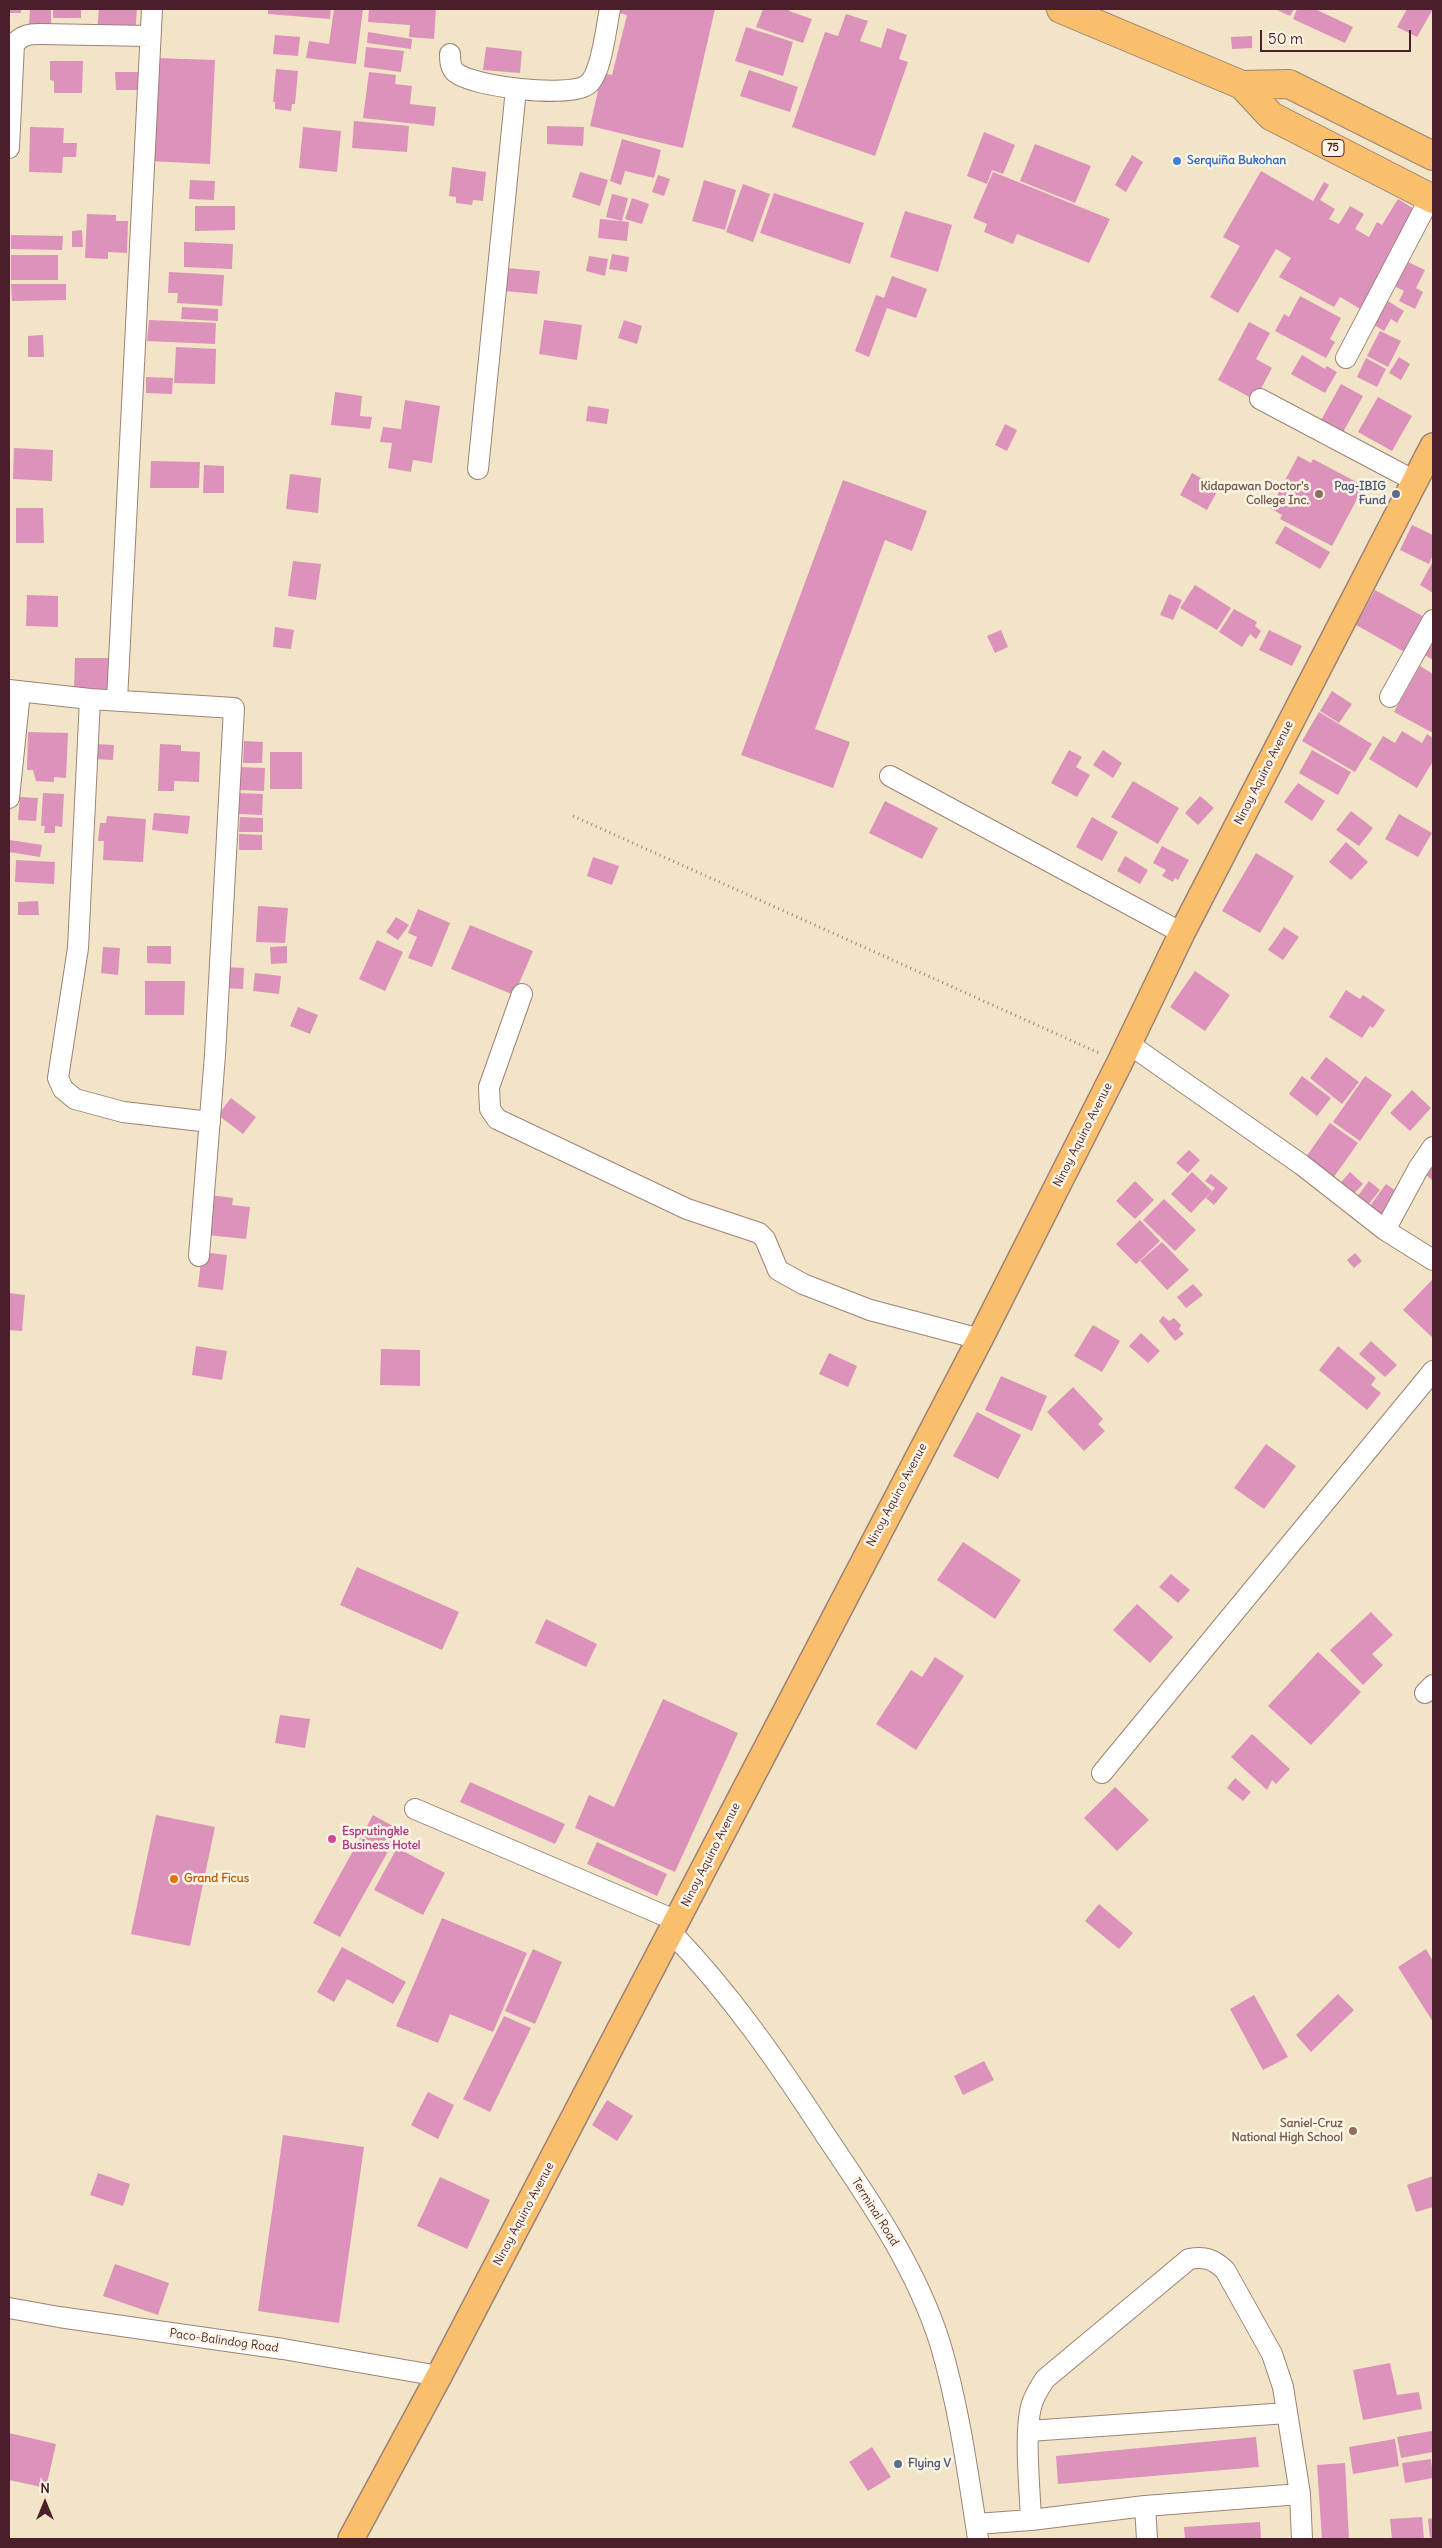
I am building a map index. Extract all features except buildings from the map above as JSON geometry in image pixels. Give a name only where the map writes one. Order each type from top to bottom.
[{"type":"highway","name":"75","points":[[1061,9],[1242,85],[1288,84],[1433,156]]},
{"type":"highway","name":"75","points":[[1242,85],[1271,116],[1432,198]]},
{"type":"main road","name":"Ninoy Aquino Avenue","points":[[351,2539],[439,2376],[980,1339],[1124,1053],[1182,933],[1433,446]]},
{"type":"street","points":[[117,700],[152,9]]},
{"type":"street","points":[[450,54],[450,63],[455,71],[465,77],[516,89],[573,91],[588,85],[597,71],[610,9]]},
{"type":"street","points":[[9,148],[13,51],[14,44],[20,38],[28,34],[150,36]]},
{"type":"street","points":[[478,469],[516,89]]},
{"type":"street","points":[[1346,358],[1432,198]]},
{"type":"street","points":[[1260,399],[1415,481]]},
{"type":"street","points":[[1390,697],[1433,620]]},
{"type":"street","points":[[9,798],[14,691],[90,699],[234,708],[210,1122],[199,1256]]},
{"type":"street","points":[[90,699],[78,948],[58,1078],[63,1090],[75,1099],[123,1112],[210,1122]]},
{"type":"street","points":[[890,776],[1182,933]]},
{"type":"street","points":[[522,994],[489,1087],[490,1109],[497,1119],[687,1209],[759,1233],[766,1239],[772,1260],[778,1270],[803,1284],[870,1310],[980,1339]]},
{"type":"street","points":[[1124,1053],[1302,1165],[1385,1230],[1433,1260]]},
{"type":"street","points":[[1385,1230],[1418,1169],[1433,1147]]},
{"type":"street","points":[[1102,1774],[1433,1371]]},
{"type":"street","points":[[415,1809],[674,1926]]},
{"type":"street","name":"Terminal Road","points":[[674,1926],[776,2061],[868,2197],[902,2254],[939,2342],[952,2388],[963,2440],[977,2532]]},
{"type":"street","points":[[1030,2520],[1029,2431],[1031,2407],[1045,2379],[1189,2259],[1202,2257],[1214,2261],[1225,2270],[1272,2354],[1283,2387],[1300,2494],[1302,2539]]},
{"type":"street","name":"Paco-Balindog Road","points":[[9,2308],[59,2318],[283,2349],[439,2376]]},
{"type":"street","points":[[1029,2431],[1287,2413]]},
{"type":"street","points":[[977,2532],[1030,2520],[1145,2506],[1300,2494]]},
{"type":"street","points":[[1145,2506],[1147,2539]]},
{"type":"path","points":[[573,816],[1124,1053]]},
{"type":"place","name":"Serquiña Bukohan","points":[[1177,161]]},
{"type":"place","name":"Kidapawan Doctor's College Inc.","points":[[1319,494]]},
{"type":"place","name":"Pag-IBIG Fund","points":[[1396,494]]},
{"type":"place","name":"Esprutingkle Business Hotel","points":[[332,1839]]},
{"type":"place","name":"Grand Ficus","points":[[174,1879]]},
{"type":"place","name":"Saniel-Cruz National High School","points":[[1353,2131]]},
{"type":"place","name":"Flying V","points":[[898,2464]]}]
